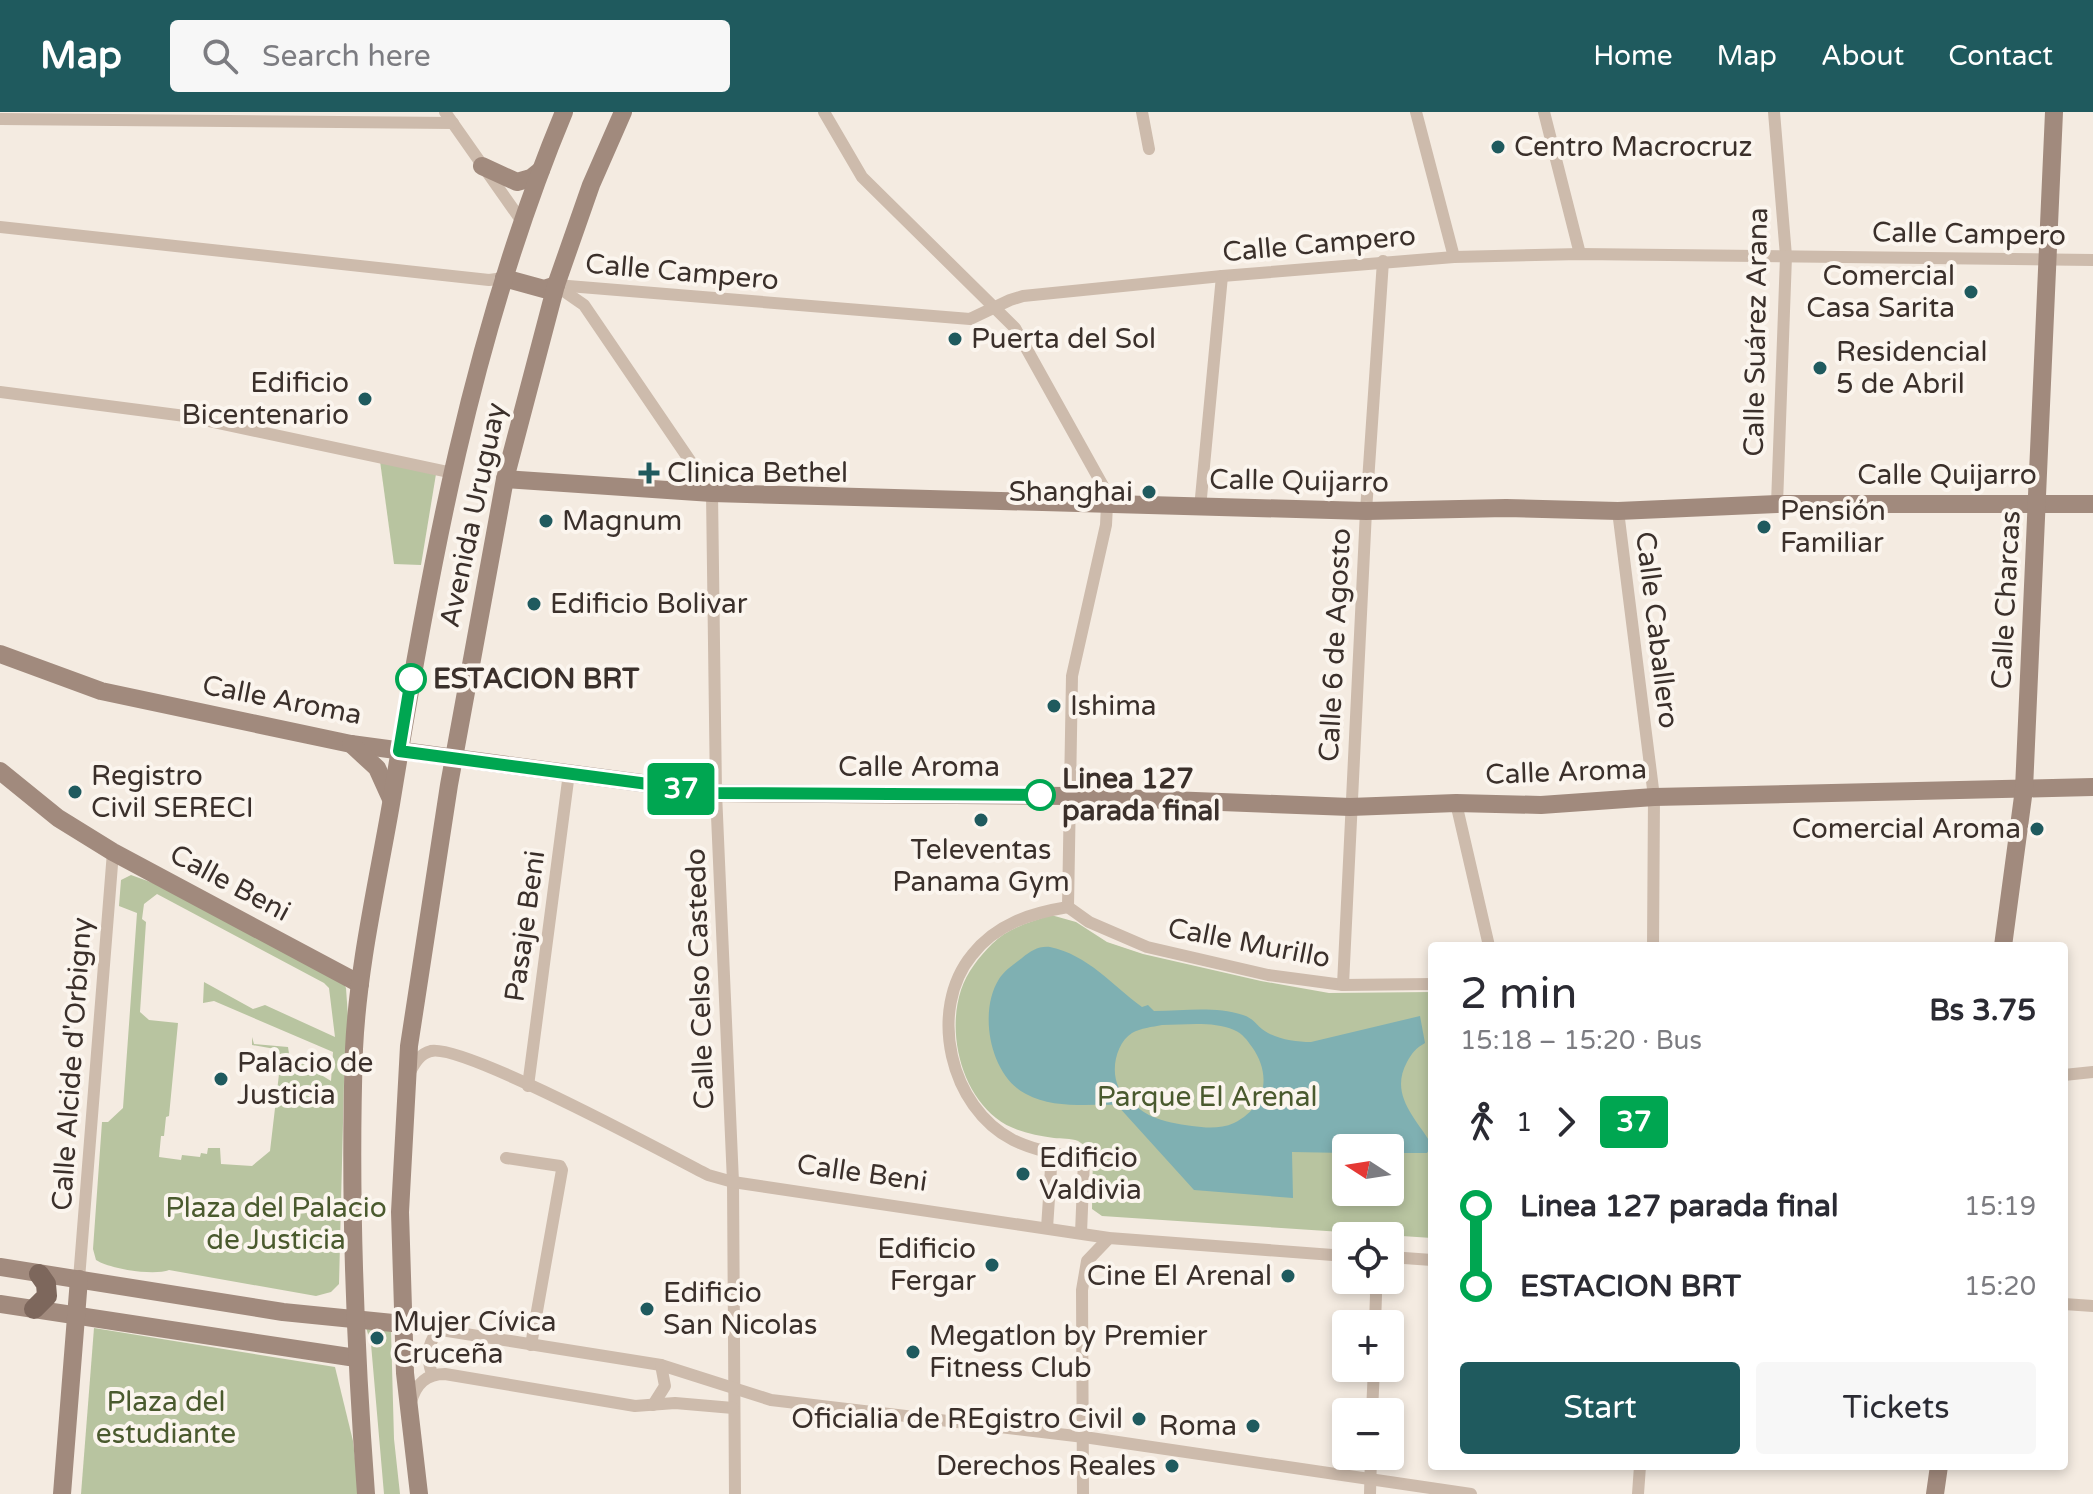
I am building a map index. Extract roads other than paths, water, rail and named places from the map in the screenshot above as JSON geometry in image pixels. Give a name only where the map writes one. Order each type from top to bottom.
[{"type":"main road","name":"Avenida Uruguay","points":[[366,1494],[354,1318],[354,1048],[360,984],[423,610],[453,473],[504,278],[564,112]]},
{"type":"main road","name":"Avenida Uruguay","points":[[419,1494],[408,1409],[400,1212],[409,1046],[447,799],[505,479],[556,285],[591,185],[623,112]]},
{"type":"main road","name":"Calle Charcas","points":[[2004,942],[2024,789],[2054,112]]},
{"type":"main road","points":[[482,166],[517,182],[531,178],[541,170]]},
{"type":"main road","points":[[504,278],[544,289],[556,285]]},
{"type":"main road","name":"Calle Quijarro","points":[[505,479],[712,493],[1366,511],[1506,508],[1618,511],[1777,504],[2093,504]]},
{"type":"main road","name":"Calle Aroma","points":[[0,654],[101,691],[351,744],[716,793],[1068,796],[1350,807],[1456,803],[1541,805],[1654,797],[2093,787]]},
{"type":"main road","points":[[351,744],[377,768],[391,800]]},
{"type":"main road","points":[[447,799],[461,777],[478,765],[493,763]]},
{"type":"main road","name":"Calle Beni","points":[[0,771],[58,818],[113,852],[360,984]]},
{"type":"main road","points":[[0,1267],[283,1312],[403,1324]]},
{"type":"main road","points":[[34,1309],[47,1296],[46,1284],[39,1274]]},
{"type":"main road","points":[[62,1494],[79,1279]]},
{"type":"main road","points":[[0,1304],[356,1358]]},
{"type":"main road","points":[[1935,1494],[1938,1470]]},
{"type":"street","points":[[824,112],[862,177],[1015,328],[1103,486],[1107,505],[1106,525],[1072,676],[1068,907],[1012,921],[974,952],[960,971],[951,1005],[953,1053],[964,1093],[994,1126],[1013,1140],[1084,1160],[1081,1233]]},
{"type":"street","points":[[1142,112],[1149,149]]},
{"type":"street","points":[[1416,112],[1454,257]]},
{"type":"street","points":[[1544,112],[1580,254]]},
{"type":"street","name":"Calle Suárez Arana","points":[[1774,112],[1786,256],[1777,504]]},
{"type":"street","points":[[0,119],[449,118],[523,223]]},
{"type":"street","points":[[0,227],[489,280],[504,278]]},
{"type":"street","name":"Calle Campero","points":[[556,285],[970,319],[1023,296],[1383,261],[1454,257],[1580,254],[2093,260]]},
{"type":"street","name":"Calle 6 de Agosto","points":[[1343,985],[1366,511],[1383,261]]},
{"type":"street","points":[[1200,508],[1222,276]]},
{"type":"street","points":[[556,285],[584,305],[712,493]]},
{"type":"street","points":[[0,392],[185,416],[453,473]]},
{"type":"street","name":"Calle Celso Castedo","points":[[712,493],[716,793],[733,1182],[735,1494]]},
{"type":"street","name":"Calle Caballero","points":[[1618,511],[1654,797],[1653,942]]},
{"type":"street","name":"Pasaje Beni","points":[[528,1086],[569,773]]},
{"type":"street","points":[[1456,803],[1488,942]]},
{"type":"street","name":"Calle Alcide d'Orbigny","points":[[79,1279],[113,852]]},
{"type":"street","name":"Calle Murillo","points":[[1068,907],[1089,922],[1147,947],[1268,975],[1343,985],[1428,984]]},
{"type":"street","name":"Calle Beni","points":[[408,1074],[418,1057],[438,1051],[468,1058],[708,1175],[733,1182],[1109,1238],[1332,1255]]},
{"type":"street","points":[[2068,1075],[2093,1072]]},
{"type":"street","points":[[1047,1228],[1052,1153]]},
{"type":"street","points":[[506,1158],[560,1166],[562,1170],[531,1345]]},
{"type":"street","points":[[1083,1494],[1082,1290],[1087,1261],[1109,1238]]},
{"type":"street","points":[[1404,1258],[1428,1260]]},
{"type":"street","points":[[2068,1304],[2093,1306]]},
{"type":"street","points":[[403,1324],[661,1365],[771,1400],[1084,1437],[1471,1494]]},
{"type":"street","points":[[432,1374],[428,1346],[437,1331]]},
{"type":"street","points":[[653,1405],[665,1386],[661,1365]]},
{"type":"street","points":[[408,1409],[413,1393],[432,1374],[635,1406],[675,1403],[733,1408]]},
{"type":"street","points":[[1370,1470],[1370,1494]]},
{"type":"street","points":[[1638,1494],[1640,1470]]},
{"type":"water","points":[[1050,947],[1076,957],[1142,1007],[1148,1005],[1154,1011],[1232,1012],[1247,1016],[1268,1033],[1289,1040],[1311,1042],[1420,1016],[1425,1043],[1414,1051],[1407,1062],[1401,1085],[1407,1106],[1428,1139],[1428,1151],[1404,1153],[1404,1134],[1332,1134],[1332,1153],[1292,1152],[1293,1198],[1194,1190],[1117,1105],[1071,1105],[1036,1099],[1014,1085],[1004,1073],[991,1042],[989,1008],[999,979],[1032,951]],"holes":[[[1162,1025],[1217,1025],[1240,1033],[1262,1068],[1264,1079],[1259,1099],[1245,1116],[1219,1127],[1176,1124],[1147,1114],[1121,1092],[1116,1081],[1116,1058],[1122,1043],[1132,1033]]]},
{"type":"place","name":"Centro Macrocruz","points":[[1498,147]]},
{"type":"place","name":"Comercial Casa Sarita","points":[[1971,292]]},
{"type":"place","name":"Puerta del Sol","points":[[955,339]]},
{"type":"place","name":"Residencial 5 de Abril","points":[[1820,368]]},
{"type":"place","name":"Edificio Bicentenario","points":[[365,399]]},
{"type":"place","name":"Clinica Bethel","points":[[649,473]]},
{"type":"place","name":"Shanghai","points":[[1149,492]]},
{"type":"place","name":"Magnum","points":[[546,521]]},
{"type":"place","name":"Pensión Familiar","points":[[1764,527]]},
{"type":"place","name":"Edificio Bolivar","points":[[534,604]]},
{"type":"place","name":"ESTACION BRT","points":[[411,679]]},
{"type":"place","name":"Ishima","points":[[1054,706]]},
{"type":"place","name":"Registro Civil SERECI","points":[[75,792]]},
{"type":"place","name":"Linea 127 parada final","points":[[1040,795]]},
{"type":"place","name":"Televentas Panama Gym","points":[[981,820]]},
{"type":"place","name":"Comercial Aroma","points":[[2037,829]]},
{"type":"place","name":"Palacio de Justicia","points":[[221,1079]]},
{"type":"place","name":"Edificio Valdivia","points":[[1023,1174]]},
{"type":"place","name":"Edificio Fergar","points":[[992,1265]]},
{"type":"place","name":"Cine El Arenal","points":[[1288,1276]]},
{"type":"place","name":"Edificio San Nicolas","points":[[647,1309]]},
{"type":"place","name":"Mujer Cívica Cruceña","points":[[377,1338]]},
{"type":"place","name":"Megatlon by Premier Fitness Club","points":[[913,1352]]},
{"type":"place","name":"Oficialia de REgistro Civil","points":[[1139,1419]]},
{"type":"place","name":"Roma","points":[[1253,1426]]},
{"type":"place","name":"Derechos Reales","points":[[1172,1466]]},
{"type":"park label","name":"Parque El Arenal","points":[[1207,1097]]},
{"type":"park label","name":"Plaza del Palacio de Justicia","points":[[276,1224]]},
{"type":"park label","name":"Plaza del estudiante","points":[[166,1418]]}]
